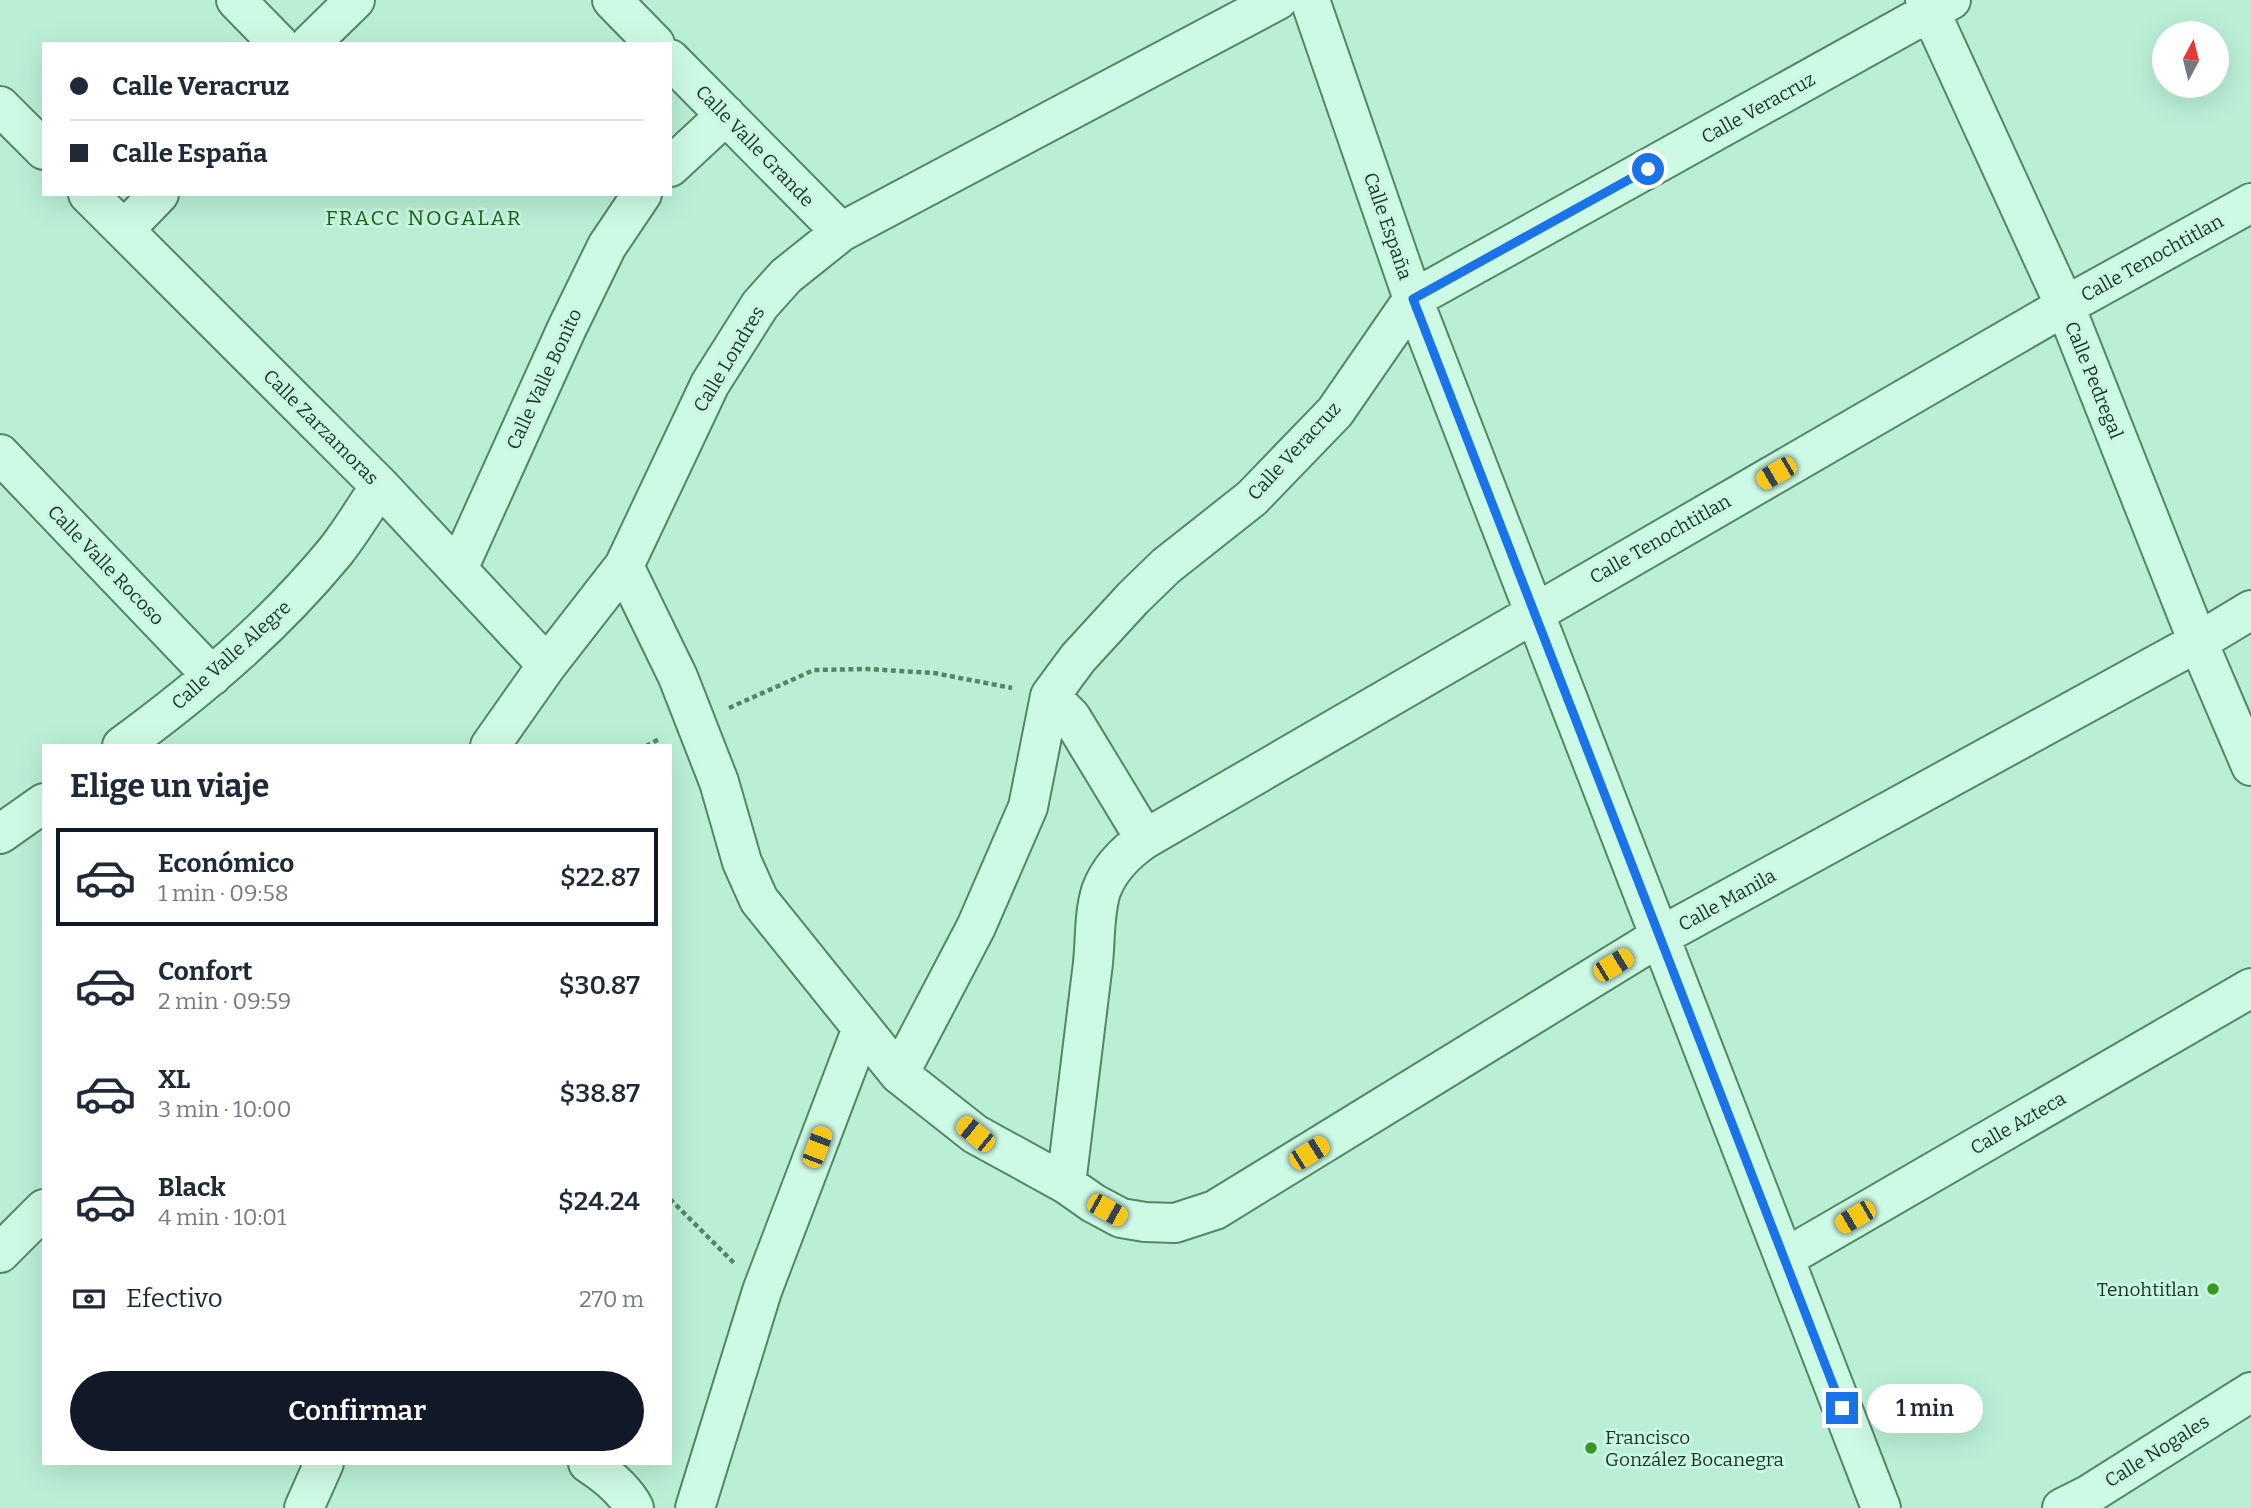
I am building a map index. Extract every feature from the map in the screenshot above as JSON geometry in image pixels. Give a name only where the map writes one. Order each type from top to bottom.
[{"type":"street","points":[[236,0],[277,42]]},
{"type":"street","points":[[312,42],[355,0]]},
{"type":"street","points":[[612,0],[653,42]]},
{"type":"street","name":"Calle Londres","points":[[491,744],[547,665],[624,566],[710,384],[760,305],[786,276],[841,232],[1278,0]]},
{"type":"street","name":"Calle España","points":[[1310,0],[1413,299],[1881,1508]]},
{"type":"street","name":"Calle Veracruz","points":[[1050,696],[1078,658],[1133,598],[1167,566],[1252,498],[1335,412],[1413,299],[1935,4]]},
{"type":"street","name":"Calle Pedregal","points":[[1935,4],[2065,306],[2198,642],[2251,766]]},
{"type":"street","name":"Calle Valle Grande","points":[[672,61],[841,232]]},
{"type":"street","points":[[0,106],[42,148]]},
{"type":"street","points":[[672,165],[726,115]]},
{"type":"street","name":"Calle Zarzamoras","points":[[91,196],[380,486],[547,665]]},
{"type":"street","points":[[124,230],[157,196]]},
{"type":"street","name":"Calle Valle Bonito","points":[[458,569],[601,258],[641,196]]},
{"type":"street","name":"Calle Tenochtitlan","points":[[1066,1184],[1095,952],[1096,908],[1102,888],[1127,851],[1534,612],[2065,306],[2251,203]]},
{"type":"street","name":"Calle Valle Rocoso","points":[[0,454],[212,676]]},
{"type":"street","name":"Calle Valle Alegre","points":[[125,744],[181,703],[271,624],[336,550],[380,486]]},
{"type":"street","name":"Calle Manila","points":[[624,566],[678,677],[719,782],[742,862],[759,900],[900,1074],[975,1134],[1066,1184],[1093,1203],[1121,1218],[1175,1223],[1215,1210],[1659,937],[2198,642],[2251,610]]},
{"type":"street","points":[[1050,696],[1071,717],[1145,839]]},
{"type":"street","points":[[900,1074],[976,927],[1028,807],[1050,696]]},
{"type":"street","points":[[0,834],[42,804]]},
{"type":"street","name":"Calle Azteca","points":[[1785,1258],[2251,988]]},
{"type":"street","points":[[695,1508],[762,1291],[863,1028]]},
{"type":"street","points":[[2,1248],[42,1211]]},
{"type":"street","name":"Calle Nogales","points":[[2063,1508],[2251,1392]]},
{"type":"street","points":[[304,1508],[323,1465]]},
{"type":"street","points":[[590,1465],[629,1498],[634,1508]]},
{"type":"path","points":[[650,744],[695,721],[814,670],[868,669],[934,673],[1050,696]]},
{"type":"path","points":[[672,1201],[762,1291]]},
{"type":"place","name":"Tenohtitlan","points":[[2213,1289]]},
{"type":"place","name":"Francisco González Bocanegra","points":[[1591,1448]]},
{"type":"district","name":"FRACC NOGALAR","points":[[424,218]]},
{"type":"route","points":[[1648,169],[1413,299],[1842,1408]]}]
